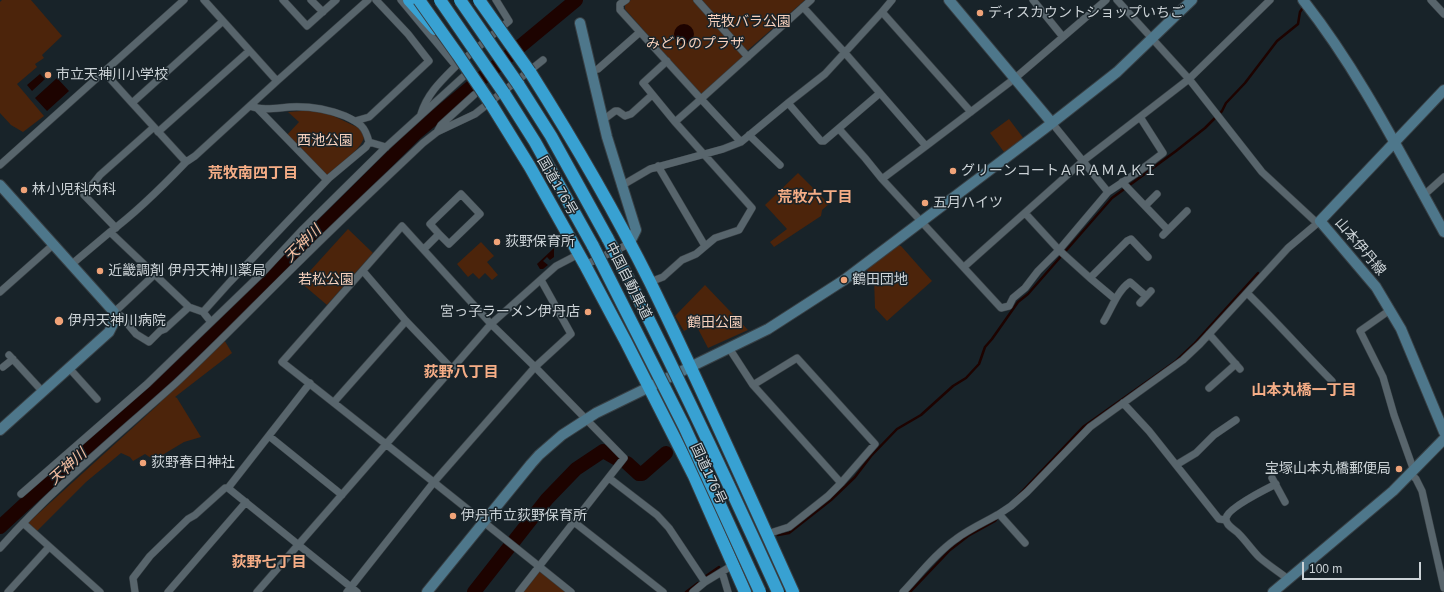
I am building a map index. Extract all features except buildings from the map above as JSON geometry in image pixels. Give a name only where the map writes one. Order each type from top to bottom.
[{"type":"highway","points":[[409,0],[457,61]]},
{"type":"highway","name":"国道176号","points":[[419,0],[457,61],[491,104],[530,167],[579,254],[694,476],[745,592]]},
{"type":"highway","name":"中国自動車道","points":[[440,0],[504,93],[535,142],[593,246],[684,426],[760,592]]},
{"type":"highway","name":"中国自動車道","points":[[460,0],[518,84],[551,136],[608,238],[698,419],[778,592]]},
{"type":"highway","name":"国道176号","points":[[479,0],[505,34],[565,126],[630,244],[690,366],[793,592]]},
{"type":"highway","points":[[486,0],[505,34]]},
{"type":"street","points":[[0,165],[184,0]]},
{"type":"street","points":[[204,0],[277,81]]},
{"type":"street","points":[[283,0],[307,26],[336,0]]},
{"type":"street","points":[[311,0],[323,12]]},
{"type":"street","points":[[72,264],[169,181],[186,162],[254,107],[277,81],[368,0]]},
{"type":"street","points":[[355,121],[369,117],[429,60],[408,34],[376,0]]},
{"type":"street","points":[[401,0],[457,61]]},
{"type":"street","points":[[420,116],[424,105],[436,85],[457,61],[509,21],[496,0]]},
{"type":"street","points":[[626,0],[620,4],[620,10],[741,142]]},
{"type":"street","points":[[697,0],[748,57]]},
{"type":"street","points":[[675,122],[811,0]]},
{"type":"street","points":[[621,186],[642,173],[658,166],[704,154],[741,142],[824,74],[845,53],[892,0]]},
{"type":"street","points":[[949,0],[1108,192]]},
{"type":"street","points":[[1033,0],[1063,37]]},
{"type":"street","points":[[882,179],[1014,79],[1106,0]]},
{"type":"street","points":[[903,592],[942,551],[955,540],[968,530],[1011,506],[1027,492],[1085,432],[1188,356],[1288,248],[1318,222],[1262,172],[1189,80],[1117,0]]},
{"type":"street","points":[[427,592],[539,455],[562,436],[586,420],[648,387],[768,329],[844,280],[1117,72],[1192,0]]},
{"type":"street","points":[[964,268],[1083,161],[1189,80],[1270,0]]},
{"type":"street","points":[[1303,0],[1336,44],[1394,142],[1444,232]]},
{"type":"street","points":[[1431,0],[1444,14]]},
{"type":"street","points":[[803,7],[926,146]]},
{"type":"street","points":[[882,12],[971,112]]},
{"type":"street","points":[[132,103],[223,21]]},
{"type":"street","points":[[580,23],[603,120],[621,186],[636,230],[630,244],[584,265]]},
{"type":"street","points":[[592,71],[598,69],[640,32]]},
{"type":"street","points":[[211,322],[202,312],[189,307],[155,274],[113,230],[84,195],[100,175],[156,130],[249,51]]},
{"type":"street","points":[[0,548],[23,523],[116,435],[218,343],[356,206],[422,143],[436,132],[475,114],[543,60]]},
{"type":"street","points":[[650,282],[664,277],[682,260],[696,254],[715,238],[738,230],[752,208],[675,122],[643,83],[667,61]]},
{"type":"street","points":[[104,72],[186,162]]},
{"type":"street","points":[[21,494],[147,384],[263,272],[303,229],[386,147],[463,77]]},
{"type":"street","name":"山本伊丹線","points":[[1444,90],[1318,222],[1376,287],[1390,310],[1401,329],[1444,432]]},
{"type":"street","points":[[788,103],[821,141],[824,141],[880,93]]},
{"type":"street","points":[[436,132],[441,125],[474,95]]},
{"type":"street","points":[[603,120],[615,111],[618,111],[625,116],[631,114],[652,95]]},
{"type":"street","points":[[202,312],[327,180],[366,147],[369,142],[365,129],[355,121],[335,112],[314,108],[254,107]]},
{"type":"street","points":[[254,107],[327,180]]},
{"type":"street","points":[[839,129],[882,179],[1001,308],[1009,306],[1013,298],[1025,288],[1038,271],[1059,250],[1108,192],[1163,153],[1140,117]]},
{"type":"street","points":[[750,135],[780,165]]},
{"type":"street","points":[[369,142],[386,147]]},
{"type":"street","points":[[658,166],[705,246]]},
{"type":"street","points":[[1424,195],[1444,176]]},
{"type":"street","points":[[1122,182],[1168,230]]},
{"type":"street","points":[[0,185],[114,312],[121,316],[136,334],[148,342],[189,307]]},
{"type":"street","points":[[461,194],[480,214],[449,244],[439,234],[430,224],[461,194]]},
{"type":"street","points":[[1145,206],[1157,194]]},
{"type":"street","points":[[1163,235],[1187,211]]},
{"type":"street","points":[[1025,213],[1059,250],[1115,299]]},
{"type":"street","points":[[519,592],[539,567],[609,478],[624,458],[491,324],[402,226],[282,362],[334,402],[385,444],[434,482],[511,545],[539,567],[571,592]]},
{"type":"street","points":[[424,249],[439,234]]},
{"type":"street","points":[[1090,278],[1127,241],[1134,236],[1148,257]]},
{"type":"street","points":[[0,292],[54,244]]},
{"type":"street","points":[[257,592],[491,324],[556,266],[579,254]]},
{"type":"street","points":[[363,271],[406,321],[452,369]]},
{"type":"street","points":[[0,430],[109,332],[113,324],[114,312],[155,274]]},
{"type":"street","points":[[349,590],[434,482],[535,367],[571,334],[541,280]]},
{"type":"street","points":[[1104,321],[1115,303],[1115,299],[1130,282],[1148,294],[1140,303]]},
{"type":"street","points":[[1247,293],[1274,319],[1306,355],[1332,381]]},
{"type":"street","points":[[1390,310],[1360,331],[1383,377],[1412,472],[1422,491],[1444,588]]},
{"type":"street","points":[[334,402],[406,321]]},
{"type":"street","points":[[1209,334],[1238,367],[1211,384]]},
{"type":"street","points":[[729,348],[753,385],[841,483]]},
{"type":"street","points":[[3,367],[11,357],[43,392]]},
{"type":"street","points":[[753,385],[797,358],[875,444],[828,496],[789,527],[767,534]]},
{"type":"street","points":[[69,368],[96,399]]},
{"type":"street","points":[[135,592],[133,578],[150,556],[188,519],[195,515],[225,488],[228,488],[310,383]]},
{"type":"street","points":[[1124,403],[1149,431],[1219,519],[1226,520]]},
{"type":"street","points":[[1176,465],[1196,453],[1214,435],[1236,420]]},
{"type":"street","points":[[269,436],[342,495]]},
{"type":"street","points":[[1275,591],[1392,491],[1444,439]]},
{"type":"street","points":[[609,478],[657,515],[669,528],[705,582]]},
{"type":"street","points":[[1272,478],[1285,502]]},
{"type":"street","points":[[1276,484],[1257,492],[1226,516],[1226,520],[1231,528],[1238,532],[1259,557],[1288,579]]},
{"type":"street","points":[[228,488],[349,590],[357,592]]},
{"type":"street","points":[[168,592],[246,502]]},
{"type":"street","points":[[999,514],[1025,543]]},
{"type":"street","points":[[574,522],[663,592]]},
{"type":"street","points":[[23,523],[49,548],[73,566],[100,592]]},
{"type":"street","points":[[8,592],[49,548]]},
{"type":"street","points":[[693,592],[705,582],[733,565]]},
{"type":"street","points":[[722,572],[728,592]]},
{"type":"green space","points":[[2,0],[31,0],[62,36],[42,55],[44,58],[35,64],[37,67],[17,84],[44,116],[23,132],[11,125],[0,113],[0,2]]},
{"type":"green space","name":"みどりのプラザ","points":[[631,0],[694,0],[743,55],[743,57],[703,93],[699,93],[625,9],[625,4]]},
{"type":"green space","name":"荒牧バラ公園","points":[[702,0],[805,0],[748,50],[745,50]]},
{"type":"green space","name":"西池公園","points":[[314,110],[325,112],[361,129],[364,134],[363,140],[355,151],[326,177],[286,136],[299,122],[288,112]]},
{"type":"green space","points":[[1009,119],[1024,139],[1004,152],[990,133]]},
{"type":"green space","points":[[798,173],[829,204],[822,210],[821,216],[774,247],[770,242],[787,229],[765,205]]},
{"type":"green space","name":"若松公園","points":[[348,229],[373,253],[327,305],[300,282]]},
{"type":"green space","points":[[481,242],[494,256],[487,262],[498,275],[492,280],[485,273],[479,279],[473,273],[468,277],[457,264]]},
{"type":"green space","points":[[897,245],[901,246],[932,281],[887,321],[875,308],[874,278],[865,268]]},
{"type":"green space","name":"鶴田公園","points":[[705,285],[748,330],[708,348],[696,325],[684,331],[675,316]]},
{"type":"green space","name":"荻野春日神社","points":[[223,338],[232,353],[175,397],[201,437],[184,442],[154,460],[145,454],[133,461],[130,457],[121,453],[86,482],[36,532],[29,526],[29,522],[160,403],[157,399]]},
{"type":"green space","points":[[540,571],[567,592],[522,592]]},
{"type":"shaded area","points":[[684,24],[691,27],[694,34],[691,41],[684,44],[677,41],[674,34],[677,27]]},
{"type":"shaded area","points":[[40,74],[45,79],[32,91],[27,85]]},
{"type":"shaded area","points":[[57,78],[69,91],[47,111],[35,98]]},
{"type":"shaded area","points":[[554,248],[554,257],[550,260],[547,257],[543,261],[548,265],[543,269],[540,269],[537,264]]},
{"type":"waterway","name":"天神川","points":[[0,527],[78,455],[170,376],[417,132],[576,0]]},
{"type":"waterway","points":[[778,535],[789,533],[831,500],[855,477],[871,456],[897,429],[921,415],[953,386],[966,378],[979,364],[985,347],[1018,302],[1028,294],[1112,198],[1205,128],[1222,111],[1226,103],[1245,83],[1277,41],[1298,24],[1300,12],[1304,6]]},
{"type":"waterway","points":[[1015,499],[1083,427],[1176,361],[1194,344],[1258,273]]},
{"type":"waterway","points":[[474,592],[547,499],[576,469],[603,451],[617,459]]},
{"type":"waterway","points":[[627,463],[639,474],[642,474],[666,453]]},
{"type":"waterway","points":[[910,592],[950,550],[968,536],[995,521],[998,517]]},
{"type":"waterway","points":[[706,576],[719,567]]},
{"type":"waterway","points":[[686,592],[698,583]]},
{"type":"place","name":"ディスカウントショップいちご","points":[[980,13]]},
{"type":"place","name":"市立天神川小学校","points":[[48,75]]},
{"type":"place","name":"グリーンコートＡＲＡＭＡＫＩ","points":[[953,171]]},
{"type":"place","name":"林小児科内科","points":[[24,190]]},
{"type":"place","name":"五月ハイツ","points":[[925,203]]},
{"type":"place","name":"荻野保育所","points":[[497,242]]},
{"type":"place","name":"近畿調剤 伊丹天神川薬局","points":[[100,271]]},
{"type":"place","name":"鶴田団地","points":[[844,280]]},
{"type":"place","name":"宮っ子ラーメン伊丹店","points":[[588,312]]},
{"type":"place","name":"伊丹天神川病院","points":[[59,321]]},
{"type":"place","name":"荻野春日神社","points":[[143,463]]},
{"type":"place","name":"宝塚山本丸橋郵便局","points":[[1399,469]]},
{"type":"place","name":"伊丹市立荻野保育所","points":[[453,516]]},
{"type":"district","name":"荒牧南四丁目","points":[[253,174]]},
{"type":"district","name":"荒牧六丁目","points":[[815,198]]},
{"type":"district","name":"荻野八丁目","points":[[461,373]]},
{"type":"district","name":"山本丸橋一丁目","points":[[1304,391]]},
{"type":"district","name":"荻野七丁目","points":[[269,563]]}]
